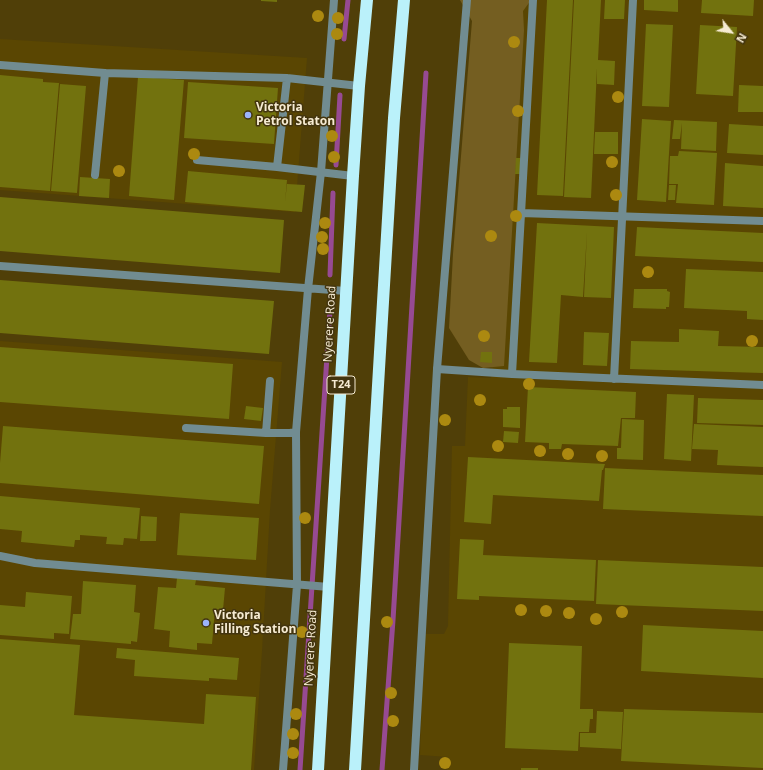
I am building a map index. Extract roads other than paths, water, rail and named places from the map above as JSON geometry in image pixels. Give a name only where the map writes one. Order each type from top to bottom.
[{"type":"highway","name":"Nyerere Road","points":[[318,770],[353,176],[367,0]]},
{"type":"highway","points":[[355,770],[394,118],[404,0]]},
{"type":"street","points":[[283,770],[297,585],[296,432],[308,289],[321,172],[334,0]]},
{"type":"street","points":[[414,770],[437,369],[467,0]]},
{"type":"street","points":[[512,374],[533,0]]},
{"type":"street","points":[[614,379],[633,0]]},
{"type":"street","points":[[0,65],[105,72],[287,78],[359,86]]},
{"type":"street","points":[[95,176],[105,72]]},
{"type":"street","points":[[277,167],[287,78]]},
{"type":"street","points":[[197,160],[353,176]]},
{"type":"street","points":[[521,213],[763,221]]},
{"type":"street","points":[[0,266],[346,291]]},
{"type":"street","points":[[437,369],[512,374],[763,385]]},
{"type":"street","points":[[266,433],[270,382]]},
{"type":"street","points":[[186,428],[266,433],[296,432]]},
{"type":"street","points":[[0,556],[35,563],[329,588]]},
{"type":"waterway","points":[[344,39],[348,0]]},
{"type":"waterway","points":[[382,770],[393,620],[426,73]]},
{"type":"waterway","points":[[336,165],[340,95]]},
{"type":"waterway","points":[[330,275],[333,193]]},
{"type":"waterway","points":[[300,770],[330,310]]},
{"type":"place","name":"Victoria Petrol Staton","points":[[248,115]]},
{"type":"place","name":"Victoria Filling Station","points":[[206,623]]}]
